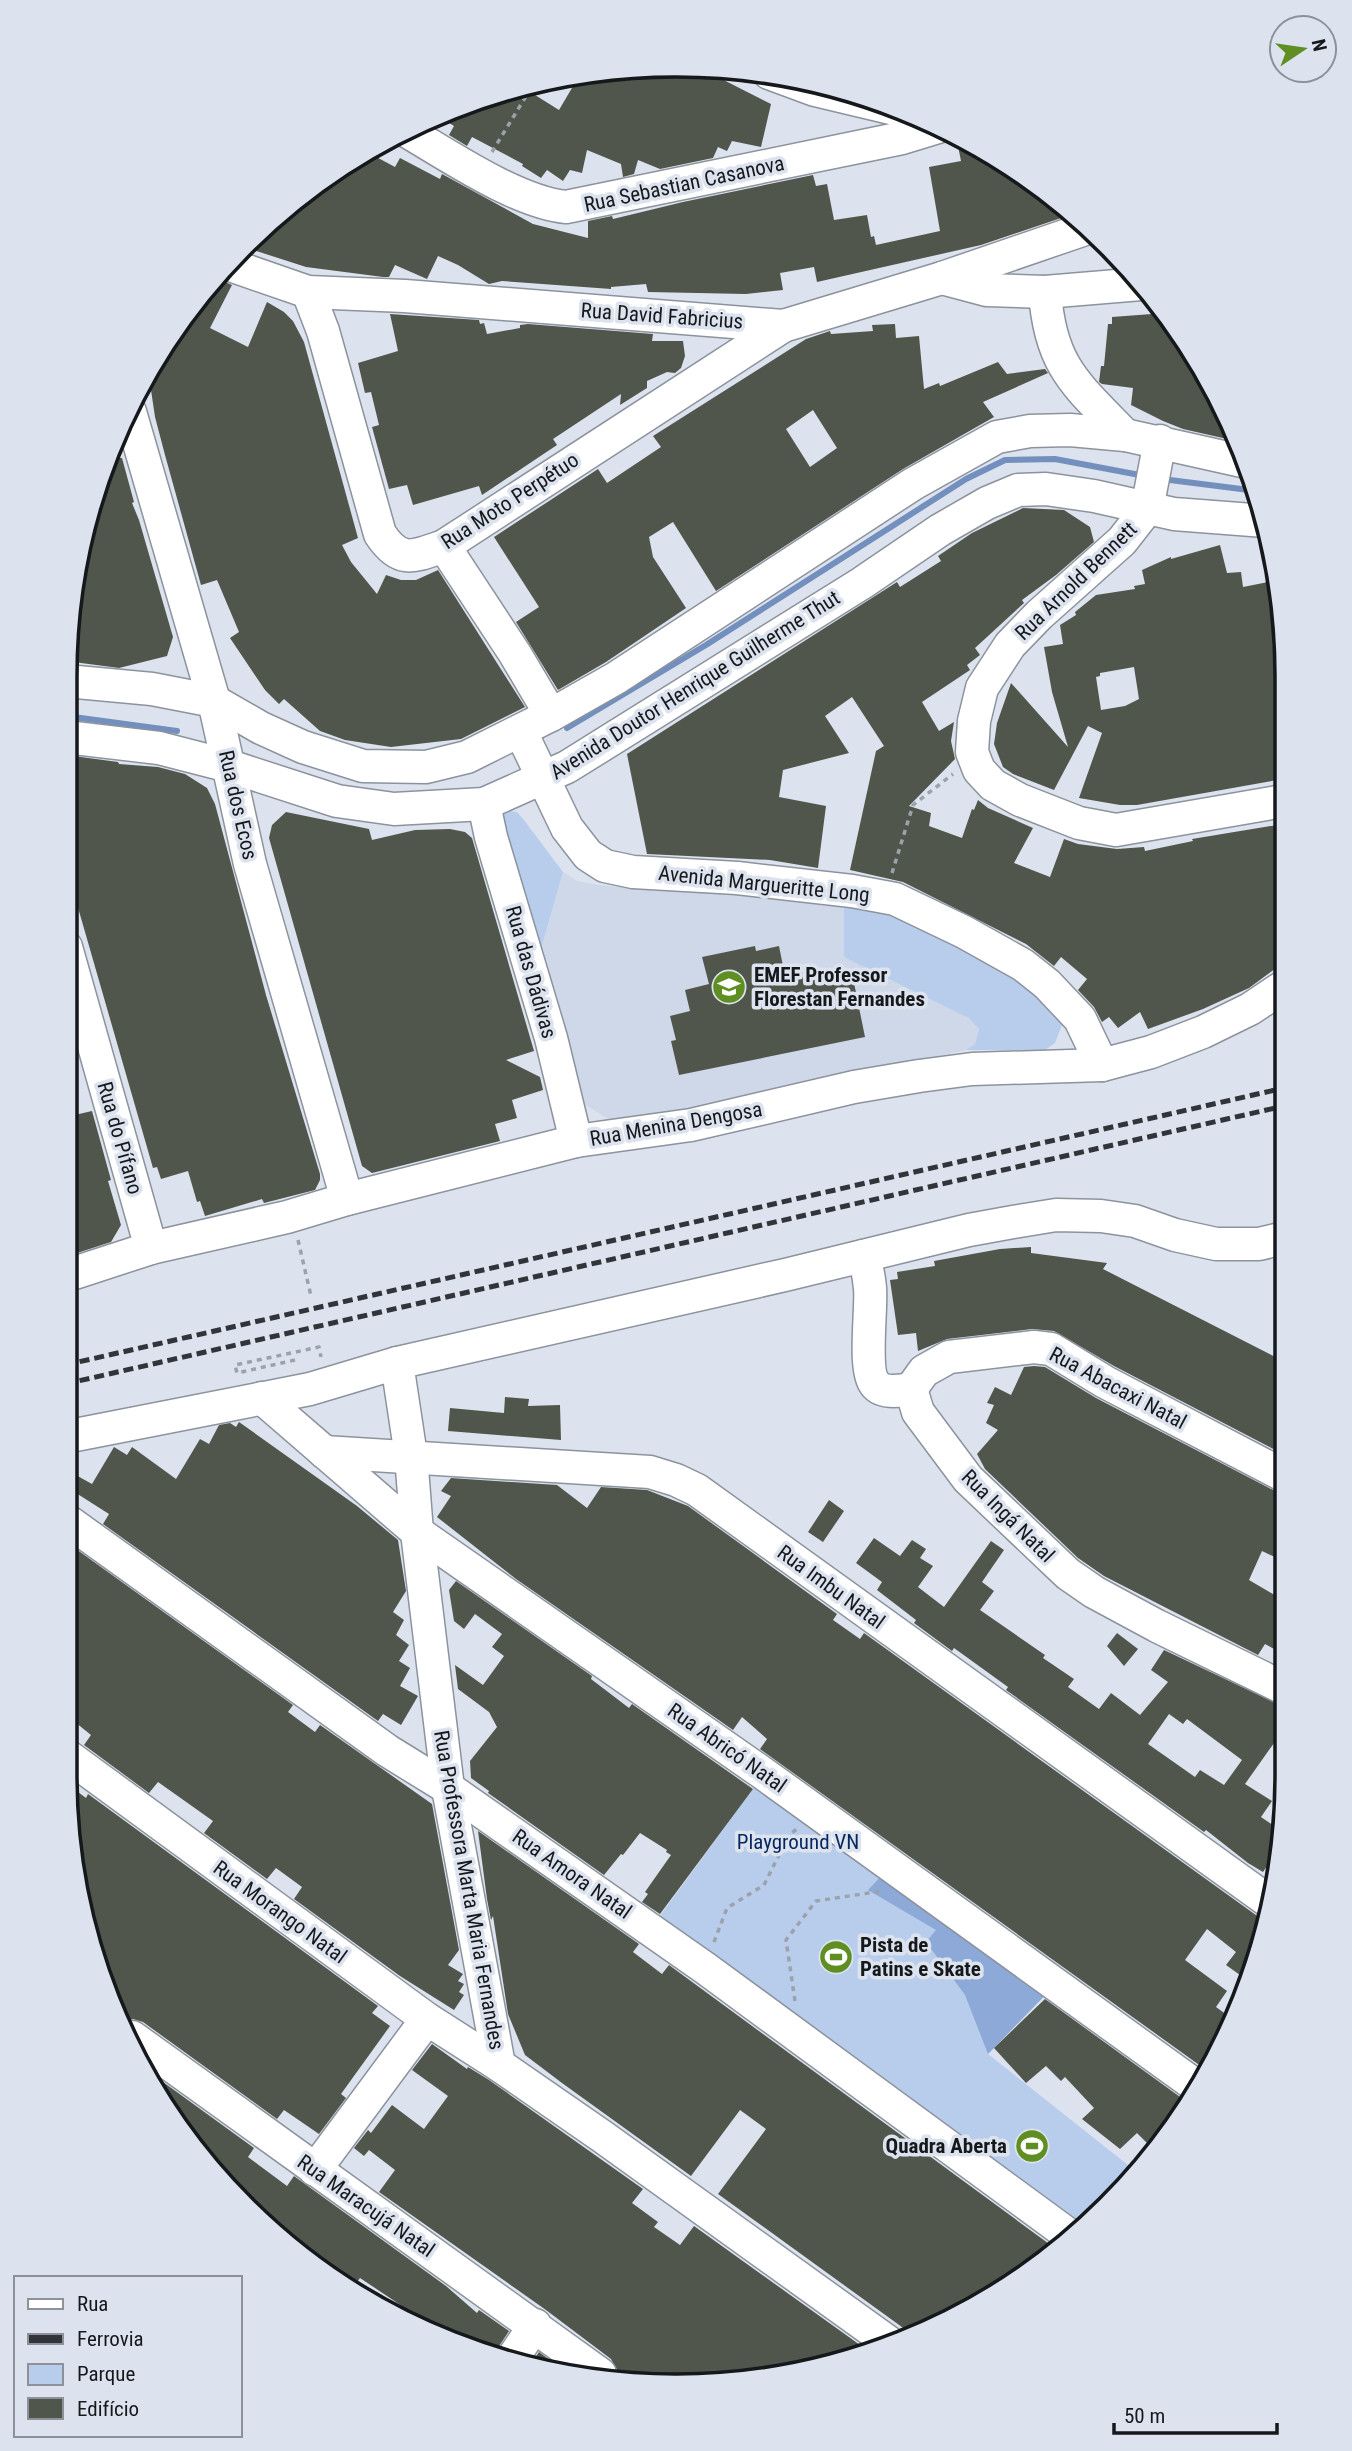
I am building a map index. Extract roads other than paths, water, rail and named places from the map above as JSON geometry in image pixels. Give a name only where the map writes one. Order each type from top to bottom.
[{"type":"street","name":"Rua Sebastian Casanova","points":[[417,137],[520,194],[542,203],[575,206],[924,131]]},
{"type":"street","name":"Rua David Fabricius","points":[[238,268],[308,292],[405,296],[783,326],[942,278],[1077,232]]},
{"type":"street","points":[[942,278],[987,290],[1045,292],[1129,285]]},
{"type":"street","name":"Rua Moto Perpétuo","points":[[308,292],[324,331],[366,492],[380,534],[390,548],[403,555],[413,555],[444,546],[783,326]]},
{"type":"street","points":[[1045,292],[1050,331],[1065,368],[1083,393],[1125,435]]},
{"type":"street","name":"Rua dos Ecos","points":[[134,423],[214,701],[250,864],[347,1199]]},
{"type":"street","name":"Avenida Doutor Henrique Guilherme Thut","points":[[77,682],[152,689],[214,701],[261,728],[293,742],[363,766],[426,766],[467,757],[522,732],[616,678],[913,484],[997,437],[1030,431],[1069,430],[1125,435],[1153,476],[1237,521],[1255,522]]},
{"type":"street","name":"Avenida Doutor Henrique Guilherme Thut","points":[[77,738],[159,748],[229,766],[337,801],[394,809],[484,804],[567,767],[940,530],[987,503],[1018,490],[1046,489],[1094,496],[1153,476],[1235,464]]},
{"type":"street","name":"Rua Arnold Bennett","points":[[1153,476],[1122,541],[1039,615],[1010,645],[982,688],[974,722],[974,758],[979,770],[993,785],[1020,800],[1079,823],[1116,830],[1275,802]]},
{"type":"street","points":[[444,546],[515,654],[551,715]]},
{"type":"street","name":"Avenida Margueritte Long","points":[[522,732],[567,828],[588,855],[606,866],[633,872],[737,878],[852,891],[895,899],[1024,965],[1047,984],[1080,1019],[1102,1065]]},
{"type":"street","points":[[426,766],[428,806]]},
{"type":"street","name":"Rua das Dádivas","points":[[484,804],[491,837],[551,1038],[576,1141]]},
{"type":"street","name":"Rua do Pífano","points":[[77,986],[151,1248]]},
{"type":"street","name":"Rua Menina Dengosa","points":[[77,1272],[151,1248],[293,1216],[347,1199],[576,1141],[691,1125],[854,1087],[919,1076],[972,1069],[1102,1065],[1151,1052],[1203,1032],[1250,1009],[1275,993]]},
{"type":"street","points":[[77,1435],[310,1389],[397,1363],[969,1230],[1056,1215],[1101,1216],[1135,1222],[1216,1244],[1259,1244],[1275,1240]]},
{"type":"street","points":[[863,1256],[870,1288],[871,1376],[875,1385],[883,1389],[911,1389]]},
{"type":"street","name":"Rua Abacaxi Natal","points":[[911,1389],[924,1371],[949,1357],[1034,1347],[1051,1349],[1105,1382],[1275,1471]]},
{"type":"street","name":"Rua Professora Marta Maria Fernandes","points":[[397,1363],[411,1456],[417,1532],[448,1787],[499,2065],[881,2337]]},
{"type":"street","name":"Rua Ingá Natal","points":[[911,1389],[918,1412],[968,1479],[1068,1574],[1094,1592],[1157,1626],[1275,1684]]},
{"type":"street","name":"Rua Abricó Natal","points":[[268,1397],[324,1452],[417,1532],[820,1814],[1190,2082]]},
{"type":"street","name":"Rua Imbu Natal","points":[[324,1452],[650,1472],[676,1480],[697,1490],[1262,1897]]},
{"type":"street","name":"Rua Amora Natal","points":[[77,1532],[388,1751],[448,1787],[705,1968],[1064,2231]]},
{"type":"street","name":"Rua Morango Natal","points":[[77,1763],[427,2019],[499,2065]]},
{"type":"street","points":[[315,2170],[427,2019]]},
{"type":"street","name":"Rua Maracujá Natal","points":[[141,2043],[592,2368]]},
{"type":"street","points":[[516,2353],[535,2325]]},
{"type":"waterway","points":[[567,728],[706,645],[966,479],[1005,460],[1055,459],[1145,476]]},
{"type":"waterway","points":[[1162,479],[1245,489]]},
{"type":"waterway","points":[[77,717],[177,731]]},
{"type":"railway","points":[[77,1362],[1275,1090]]},
{"type":"railway","points":[[77,1381],[1275,1108]]},
{"type":"place","name":"EMEF Professor Florestan Fernandes","points":[[729,987]]},
{"type":"place","name":"Pista de Patins e Skate","points":[[836,1957]]},
{"type":"place","name":"Quadra Aberta","points":[[1032,2146]]},
{"type":"park label","name":"Playground VN","points":[[798,1842]]}]
